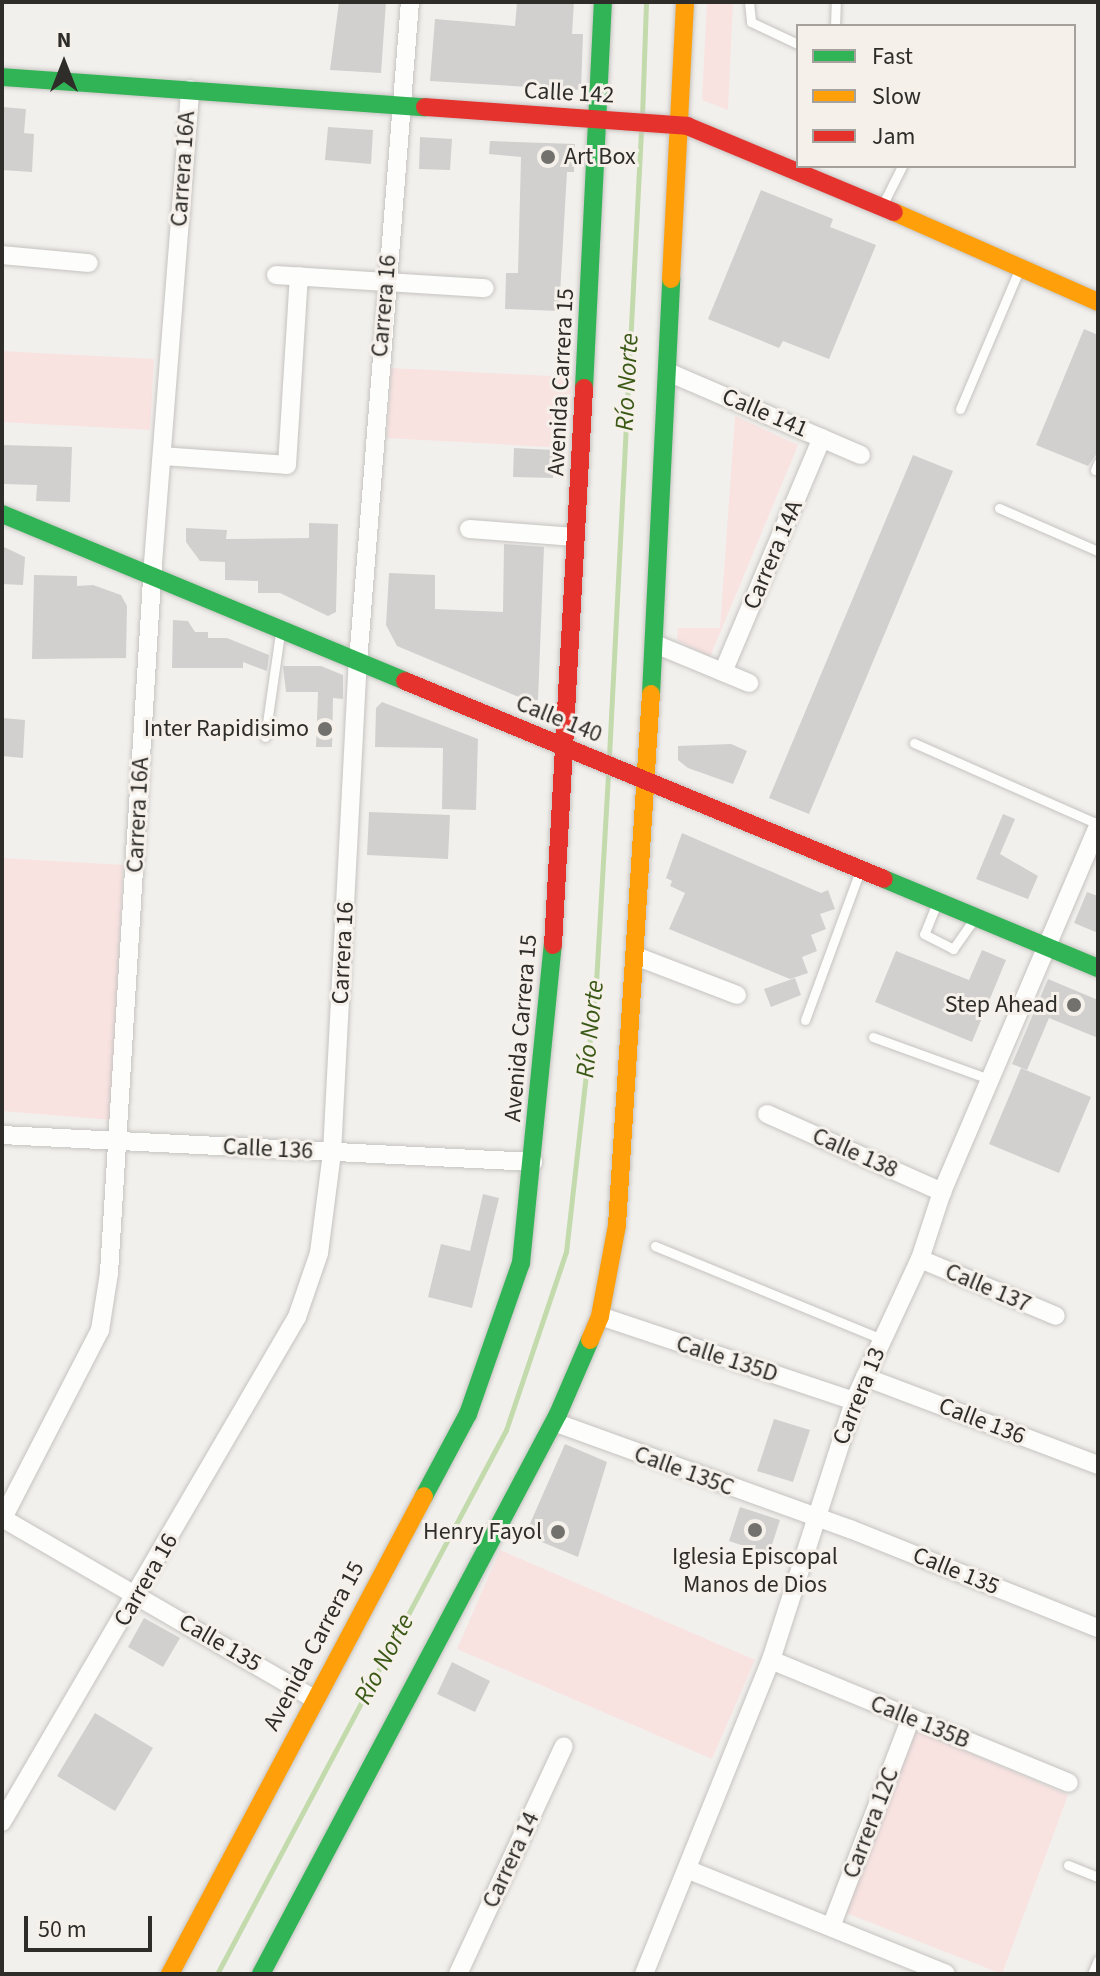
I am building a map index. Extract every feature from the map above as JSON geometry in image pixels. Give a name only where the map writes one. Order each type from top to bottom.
[{"type":"main road","name":"Avenida Carrera 15","points":[[170,1974],[313,1698],[484,1380],[521,1263],[572,751],[576,537],[603,119],[603,2]]},
{"type":"main road","points":[[261,1974],[554,1422],[600,1316],[617,1225],[638,957],[643,779],[655,644],[668,372],[674,124],[685,2]]},
{"type":"main road","name":"Calle 142","points":[[2,77],[190,89],[403,108],[674,124],[727,138],[1098,302]]},
{"type":"main road","name":"Calle 140","points":[[2,514],[1098,968]]},
{"type":"street","name":"Carrera 16","points":[[2,1822],[297,1317],[319,1253],[332,1153],[358,662],[385,282],[403,108],[410,2]]},
{"type":"street","name":"Carrera 16A","points":[[2,1518],[100,1330],[118,1141],[152,576],[190,89]]},
{"type":"street","points":[[2,255],[89,263]]},
{"type":"street","points":[[276,275],[485,288]]},
{"type":"street","points":[[162,456],[287,465],[299,276]]},
{"type":"street","name":"Calle 141","points":[[668,372],[861,455]]},
{"type":"street","name":"Carrera 14A","points":[[723,672],[822,438]]},
{"type":"street","points":[[469,529],[576,537]]},
{"type":"street","points":[[655,644],[749,683]]},
{"type":"street","name":"Carrera 13","points":[[644,1974],[689,1870],[771,1660],[814,1517],[854,1401],[920,1259],[942,1192],[1098,826]]},
{"type":"street","points":[[638,957],[737,995]]},
{"type":"street","name":"Calle 138","points":[[767,1114],[942,1192]]},
{"type":"street","name":"Calle 136","points":[[2,1135],[533,1162]]},
{"type":"street","name":"Calle 137","points":[[920,1259],[1056,1316]]},
{"type":"street","name":"Calle 135D","points":[[600,1316],[854,1401]]},
{"type":"street","name":"Calle 136","points":[[865,1377],[1098,1465]]},
{"type":"street","name":"Calle 135C","points":[[554,1422],[814,1517]]},
{"type":"street","name":"Calle 135","points":[[814,1517],[1098,1628]]},
{"type":"street","name":"Calle 135","points":[[2,1518],[313,1698]]},
{"type":"street","name":"Calle 135B","points":[[771,1660],[1069,1783]]},
{"type":"street","name":"Carrera 12C","points":[[831,1927],[911,1718]]},
{"type":"street","name":"Carrera 14","points":[[458,1974],[564,1746]]},
{"type":"street","points":[[689,1870],[946,1974]]},
{"type":"lane","points":[[749,2],[751,22],[796,43]]},
{"type":"lane","points":[[835,24],[836,2]]},
{"type":"lane","points":[[882,206],[901,168]]},
{"type":"lane","points":[[960,409],[1021,267]]},
{"type":"lane","points":[[999,508],[1098,551]]},
{"type":"lane","points":[[265,737],[280,630]]},
{"type":"lane","points":[[914,743],[1098,826]]},
{"type":"lane","points":[[805,1020],[861,870]]},
{"type":"lane","points":[[938,901],[924,934],[953,949],[975,917]]},
{"type":"lane","points":[[873,1037],[992,1080]]},
{"type":"lane","points":[[655,1246],[882,1339]]},
{"type":"lane","points":[[1068,1865],[1098,1877]]},
{"type":"lane","points":[[1092,1974],[1098,1960]]},
{"type":"shaded area","points":[[707,2],[733,2],[728,110],[702,100]]},
{"type":"shaded area","points":[[2,351],[154,359],[150,430],[2,422]]},
{"type":"shaded area","points":[[391,368],[572,377],[568,448],[387,438]]},
{"type":"shaded area","points":[[735,416],[798,445],[710,657],[677,640],[678,628],[720,628]]},
{"type":"shaded area","points":[[2,858],[123,865],[112,1120],[2,1111]]},
{"type":"shaded area","points":[[500,1550],[755,1660],[712,1759],[457,1649]]},
{"type":"shaded area","points":[[914,1729],[1068,1795],[1002,1974],[841,1911]]},
{"type":"building","points":[[339,2],[386,2],[381,73],[330,70]]},
{"type":"building","points":[[517,2],[574,2],[572,34],[583,34],[581,90],[430,81],[435,19],[515,26]]},
{"type":"building","points":[[2,107],[26,109],[24,133],[34,134],[32,172],[2,170]]},
{"type":"building","points":[[328,127],[373,130],[371,164],[325,160]]},
{"type":"building","points":[[420,137],[452,139],[450,170],[419,169]]},
{"type":"building","points":[[490,141],[575,144],[574,172],[567,172],[559,311],[505,309],[506,273],[518,273],[521,157],[489,154]]},
{"type":"building","points":[[761,190],[833,219],[830,227],[876,245],[829,359],[783,341],[779,348],[708,319]]},
{"type":"building","points":[[1084,329],[1098,335],[1098,452],[1088,466],[1036,445]]},
{"type":"building","points":[[2,445],[72,447],[70,502],[36,501],[37,485],[3,484]]},
{"type":"building","points":[[514,448],[554,450],[553,478],[513,477]]},
{"type":"building","points":[[913,455],[953,471],[809,814],[769,798]]},
{"type":"building","points":[[309,523],[338,524],[336,612],[328,616],[280,593],[258,593],[258,581],[225,580],[225,562],[200,561],[186,542],[186,528],[227,530],[226,539],[309,538]]},
{"type":"building","points":[[504,544],[544,547],[538,700],[526,700],[397,646],[386,625],[389,573],[435,575],[435,609],[503,612]]},
{"type":"building","points":[[2,546],[25,557],[23,585],[2,584]]},
{"type":"building","points":[[34,575],[77,576],[77,586],[93,585],[121,595],[127,606],[126,658],[32,659]]},
{"type":"building","points":[[173,620],[188,621],[195,632],[208,632],[208,638],[227,638],[269,655],[267,671],[243,662],[243,668],[172,668]]},
{"type":"building","points":[[283,666],[321,666],[343,675],[343,699],[333,698],[332,747],[316,747],[318,692],[286,692]]},
{"type":"building","points":[[382,702],[478,739],[476,810],[442,809],[443,748],[375,747],[376,708]]},
{"type":"building","points":[[2,718],[25,720],[23,758],[2,756]]},
{"type":"building","points":[[731,744],[747,751],[733,784],[688,768],[678,760],[678,746]]},
{"type":"building","points":[[369,812],[450,815],[448,859],[367,855]]},
{"type":"building","points":[[1003,814],[1015,819],[1000,854],[1038,876],[1028,899],[976,879]]},
{"type":"building","points":[[682,833],[821,893],[828,890],[835,909],[820,914],[826,929],[811,935],[817,951],[802,957],[808,973],[790,979],[669,929],[685,893],[670,886],[672,881],[666,878]]},
{"type":"building","points":[[1087,892],[1098,896],[1098,933],[1074,923]]},
{"type":"building","points":[[982,950],[1006,960],[972,1042],[875,1002],[896,951],[969,980]]},
{"type":"building","points":[[795,978],[801,995],[771,1007],[764,989]]},
{"type":"building","points":[[1048,979],[1098,1000],[1098,1038],[1049,1018],[1027,1070],[1012,1064]]},
{"type":"building","points":[[1021,1068],[1091,1097],[1059,1173],[989,1144]]},
{"type":"building","points":[[483,1194],[499,1198],[472,1308],[428,1297],[441,1244],[470,1251]]},
{"type":"building","points":[[774,1419],[810,1430],[793,1482],[757,1471]]},
{"type":"building","points":[[565,1444],[607,1462],[578,1557],[525,1535]]},
{"type":"building","name":"Iglesia Episcopal Manos de Dios","points":[[740,1507],[780,1520],[769,1554],[729,1541]]},
{"type":"building","points":[[144,1618],[180,1638],[163,1667],[128,1647]]},
{"type":"building","points":[[452,1662],[490,1681],[475,1712],[437,1694]]},
{"type":"building","points":[[95,1713],[153,1748],[115,1811],[57,1776]]},
{"type":"waterway","name":"Río Norte","points":[[642,117],[646,2]]},
{"type":"waterway","name":"Río Norte","points":[[609,756],[641,131]]},
{"type":"waterway","name":"Río Norte","points":[[217,1974],[506,1430],[566,1252],[596,983],[608,774]]},
{"type":"traffic: fast","points":[[584,388],[603,2]]},
{"type":"traffic: fast","points":[[2,77],[425,107]]},
{"type":"traffic: fast","points":[[651,694],[671,279]]},
{"type":"traffic: fast","points":[[2,514],[405,681]]},
{"type":"traffic: fast","points":[[884,879],[1098,968]]},
{"type":"traffic: fast","points":[[424,1496],[468,1414],[521,1263],[553,945]]},
{"type":"traffic: fast","points":[[261,1974],[558,1414],[590,1340]]},
{"type":"traffic: slow","points":[[671,279],[685,2]]},
{"type":"traffic: slow","points":[[894,212],[1098,302]]},
{"type":"traffic: slow","points":[[590,1340],[600,1316],[617,1225],[651,694]]},
{"type":"traffic: slow","points":[[170,1974],[424,1496]]},
{"type":"traffic: jam","points":[[425,107],[687,126],[894,212]]},
{"type":"traffic: jam","points":[[553,945],[584,388]]},
{"type":"traffic: jam","points":[[405,681],[884,879]]},
{"type":"place","name":"Art Box","points":[[548,157]]},
{"type":"place","name":"Inter Rapidisimo","points":[[325,729]]},
{"type":"place","name":"Step Ahead","points":[[1074,1005]]},
{"type":"place","name":"Iglesia Episcopal Manos de Dios","points":[[755,1530]]},
{"type":"place","name":"Henry Fayol","points":[[558,1532]]}]
